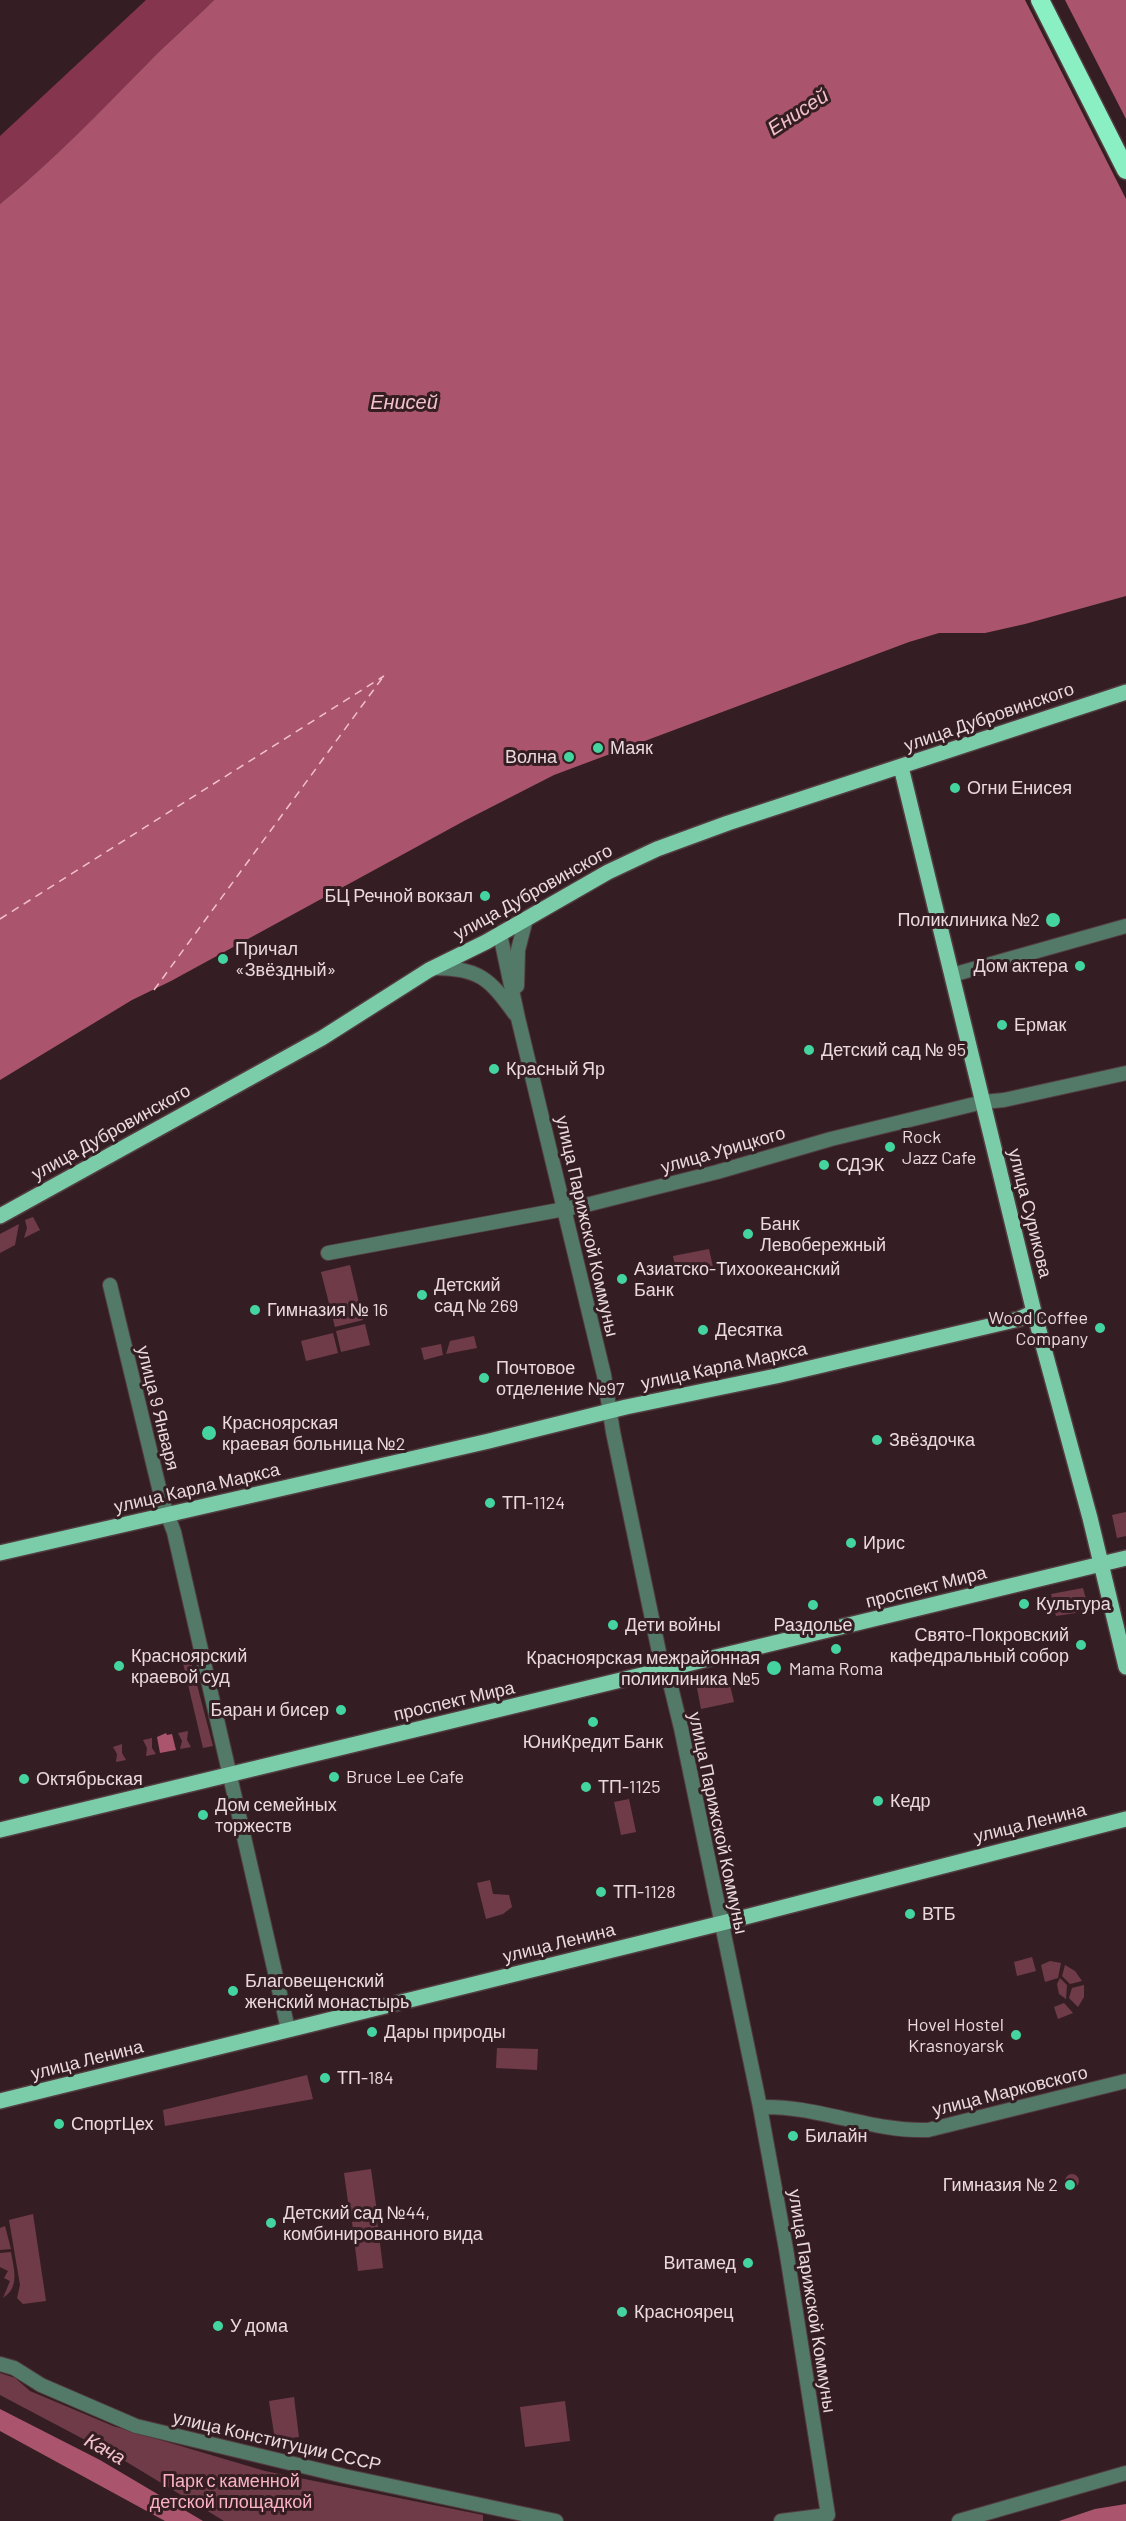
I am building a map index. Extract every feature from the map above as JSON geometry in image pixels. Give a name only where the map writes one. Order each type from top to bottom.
[{"type":"highway","points":[[1040,0],[1126,170]]},
{"type":"highway","points":[[1050,0],[1126,148]]},
{"type":"main road","name":"улица Дубровинского","points":[[0,1216],[322,1038],[433,968],[501,934],[608,872],[674,842],[1126,692]]},
{"type":"main road","name":"улица Сурикова","points":[[901,767],[1034,1312],[1102,1564],[1126,1666]]},
{"type":"main road","name":"улица Карла Маркса","points":[[0,1553],[609,1412],[776,1376],[1019,1319],[1034,1312]]},
{"type":"main road","name":"проспект Мира","points":[[0,1830],[1126,1558]]},
{"type":"main road","name":"улица Ленина","points":[[0,2101],[722,1923],[1126,1819]]},
{"type":"street","points":[[518,1018],[518,950],[526,919]]},
{"type":"street","points":[[952,975],[1126,926]]},
{"type":"street","name":"улица Парижской Коммуны","points":[[501,934],[518,1018],[604,1375],[609,1412],[722,1923],[760,2107],[834,2518]]},
{"type":"street","points":[[433,968],[455,968],[480,976],[494,984],[518,1018]]},
{"type":"street","name":"улица Урицкого","points":[[328,1252],[564,1209],[673,1184],[831,1139],[983,1102],[1004,1100],[1126,1073]]},
{"type":"street","name":"улица 9 Января","points":[[110,1285],[162,1500],[168,1514],[288,2029]]},
{"type":"street","name":"улица Марковского","points":[[760,2107],[782,2106],[897,2130],[928,2130],[1126,2081]]},
{"type":"street","name":"улица Конституции СССР","points":[[0,2364],[14,2368],[41,2385],[136,2426],[344,2476],[556,2521]]},
{"type":"street","points":[[959,2521],[1126,2473]]},
{"type":"street","points":[[781,2521],[834,2518]]},
{"type":"green space","points":[[33,1217],[40,1230],[24,1238],[27,1228],[25,1220]]},
{"type":"green space","points":[[19,1224],[15,1245],[0,1253],[0,1234]]},
{"type":"green space","points":[[709,1249],[713,1267],[677,1275],[673,1256]]},
{"type":"green space","points":[[350,1265],[363,1320],[335,1327],[321,1272]]},
{"type":"green space","points":[[365,1324],[370,1345],[341,1352],[336,1331]]},
{"type":"green space","points":[[333,1333],[338,1353],[306,1361],[301,1341]]},
{"type":"green space","points":[[474,1336],[477,1348],[446,1354],[450,1341]]},
{"type":"green space","points":[[441,1344],[443,1355],[424,1360],[421,1348]]},
{"type":"green space","points":[[1126,1512],[1126,1536],[1117,1538],[1112,1515]]},
{"type":"green space","points":[[1083,1588],[1089,1611],[1056,1616],[1051,1594]]},
{"type":"green space","points":[[190,1658],[213,1746],[203,1748],[182,1659]]},
{"type":"green space","points":[[727,1673],[734,1702],[701,1709],[697,1688],[703,1678]]},
{"type":"green space","points":[[188,1731],[187,1740],[191,1747],[180,1749],[182,1741],[178,1733]]},
{"type":"green space","points":[[152,1738],[152,1748],[156,1754],[146,1756],[147,1748],[143,1740]]},
{"type":"green space","points":[[122,1744],[122,1753],[126,1760],[116,1762],[117,1754],[113,1747]]},
{"type":"green space","points":[[629,1799],[636,1832],[621,1835],[614,1802]]},
{"type":"green space","points":[[490,1880],[493,1894],[509,1895],[512,1907],[503,1914],[486,1919],[477,1883]]},
{"type":"green space","points":[[1032,1957],[1036,1971],[1017,1976],[1014,1962]]},
{"type":"green space","points":[[1050,1961],[1061,1963],[1058,1978],[1045,1982],[1041,1965]]},
{"type":"green space","points":[[1065,1965],[1075,1971],[1082,1981],[1070,1984],[1062,1976]]},
{"type":"green space","points":[[1060,1978],[1067,1985],[1066,1999],[1059,1994],[1057,1984]]},
{"type":"green space","points":[[1084,1985],[1084,1997],[1078,2007],[1069,1998],[1072,1988]]},
{"type":"green space","points":[[1064,2003],[1073,2013],[1058,2019],[1054,2007]]},
{"type":"green space","points":[[497,2048],[538,2049],[537,2070],[496,2068]]},
{"type":"green space","points":[[307,2075],[313,2099],[165,2126],[163,2110]]},
{"type":"green space","points":[[371,2169],[377,2212],[350,2216],[344,2173]]},
{"type":"green space","points":[[1072,2174],[1077,2176],[1079,2181],[1077,2186],[1072,2188],[1067,2186],[1065,2181],[1067,2176]]},
{"type":"green space","points":[[33,2214],[46,2301],[23,2304],[17,2298],[20,2285],[9,2220]]},
{"type":"green space","points":[[377,2219],[383,2268],[358,2271],[352,2222]]},
{"type":"green space","points":[[5,2226],[11,2249],[0,2250],[0,2228]]},
{"type":"green space","points":[[11,2252],[15,2278],[12,2289],[3,2298],[10,2281],[4,2278],[8,2271],[0,2267],[0,2253]]},
{"type":"green space","name":"Парк с каменной детской площадкой","points":[[0,2373],[15,2378],[30,2391],[113,2426],[265,2471],[483,2515],[483,2521],[224,2521],[125,2461],[0,2395]]},
{"type":"green space","points":[[294,2397],[299,2437],[275,2440],[269,2401]]},
{"type":"green space","points":[[565,2401],[570,2441],[525,2447],[520,2407]]},
{"type":"shaded area","points":[[146,0],[214,0],[76,136],[0,204],[0,136]]},
{"type":"water","name":"Енисей","points":[[214,0],[1126,0],[1126,596],[985,633],[939,633],[909,642],[554,775],[132,1000],[0,1080],[0,204],[57,154]]},
{"type":"water","points":[[166,1733],[167,1735],[172,1734],[176,1750],[160,1753],[157,1737]]},
{"type":"water","name":"Кача","points":[[0,2409],[100,2460],[203,2521],[165,2521],[0,2431]]},
{"type":"water","points":[[1126,2504],[1126,2521],[1059,2521],[1095,2509]]},
{"type":"pier","points":[[1025,0],[1065,0],[1126,119],[1126,199]]},
{"type":"ferry route","points":[[0,919],[384,676]]},
{"type":"ferry route","points":[[154,990],[383,677]]},
{"type":"place","name":"Маяк","points":[[598,748]]},
{"type":"place","name":"Волна","points":[[569,757]]},
{"type":"place","name":"Огни Енисея","points":[[955,788]]},
{"type":"place","name":"БЦ Речной вокзал","points":[[485,896]]},
{"type":"place","name":"Поликлиника №2","points":[[1053,920]]},
{"type":"place","name":"Причал «Звёздный»","points":[[223,959]]},
{"type":"place","name":"Дом актера","points":[[1080,966]]},
{"type":"place","name":"Ермак","points":[[1002,1025]]},
{"type":"place","name":"Детский сад № 95","points":[[809,1050]]},
{"type":"place","name":"Красный Яр","points":[[494,1069]]},
{"type":"place","name":"Rock Jazz Cafe","points":[[890,1147]]},
{"type":"place","name":"СДЭК","points":[[824,1165]]},
{"type":"place","name":"Банк Левобережный","points":[[748,1234]]},
{"type":"place","name":"Азиатско-Тихоокеанский Банк","points":[[622,1279]]},
{"type":"place","name":"Детский сад № 269","points":[[422,1295]]},
{"type":"place","name":"Гимназия № 16","points":[[255,1310]]},
{"type":"place","name":"Wood Coffee Company","points":[[1100,1328]]},
{"type":"place","name":"Десятка","points":[[703,1330]]},
{"type":"place","name":"Почтовое отделение №97","points":[[484,1378]]},
{"type":"place","name":"Красноярская краевая больница №2","points":[[209,1433]]},
{"type":"place","name":"Звёздочка","points":[[877,1440]]},
{"type":"place","name":"ТП-1124","points":[[490,1503]]},
{"type":"place","name":"Ирис","points":[[851,1543]]},
{"type":"place","name":"Культура","points":[[1024,1604]]},
{"type":"place","name":"Раздолье","points":[[813,1605]]},
{"type":"place","name":"Дети войны","points":[[613,1625]]},
{"type":"place","name":"Свято-Покровский кафедральный собор","points":[[1081,1645]]},
{"type":"place","name":"Mama Roma","points":[[836,1649]]},
{"type":"place","name":"Красноярский краевой суд","points":[[119,1666]]},
{"type":"place","name":"Красноярская межрайонная поликлиника №5","points":[[774,1668]]},
{"type":"place","name":"Баран и бисер","points":[[341,1710]]},
{"type":"place","name":"ЮниКредит Банк","points":[[593,1722]]},
{"type":"place","name":"Bruce Lee Cafe","points":[[334,1777]]},
{"type":"place","name":"Октябрьская","points":[[24,1779]]},
{"type":"place","name":"ТП-1125","points":[[586,1787]]},
{"type":"place","name":"Кедр","points":[[878,1801]]},
{"type":"place","name":"Дом семейных торжеств","points":[[203,1815]]},
{"type":"place","name":"ТП-1128","points":[[601,1892]]},
{"type":"place","name":"ВТБ","points":[[910,1914]]},
{"type":"place","name":"Благовещенский женский монастырь","points":[[233,1991]]},
{"type":"place","name":"Дары природы","points":[[372,2032]]},
{"type":"place","name":"Hovel Hostel Krasnoyarsk","points":[[1016,2035]]},
{"type":"place","name":"ТП-184","points":[[325,2078]]},
{"type":"place","name":"СпортЦех","points":[[59,2124]]},
{"type":"place","name":"Билайн","points":[[793,2136]]},
{"type":"place","name":"Гимназия № 2","points":[[1070,2185]]},
{"type":"place","name":"Детский сад №44, комбинированного вида","points":[[271,2223]]},
{"type":"place","name":"Витамед","points":[[748,2263]]},
{"type":"place","name":"Красноярец","points":[[622,2312]]},
{"type":"place","name":"У дома","points":[[218,2326]]}]
